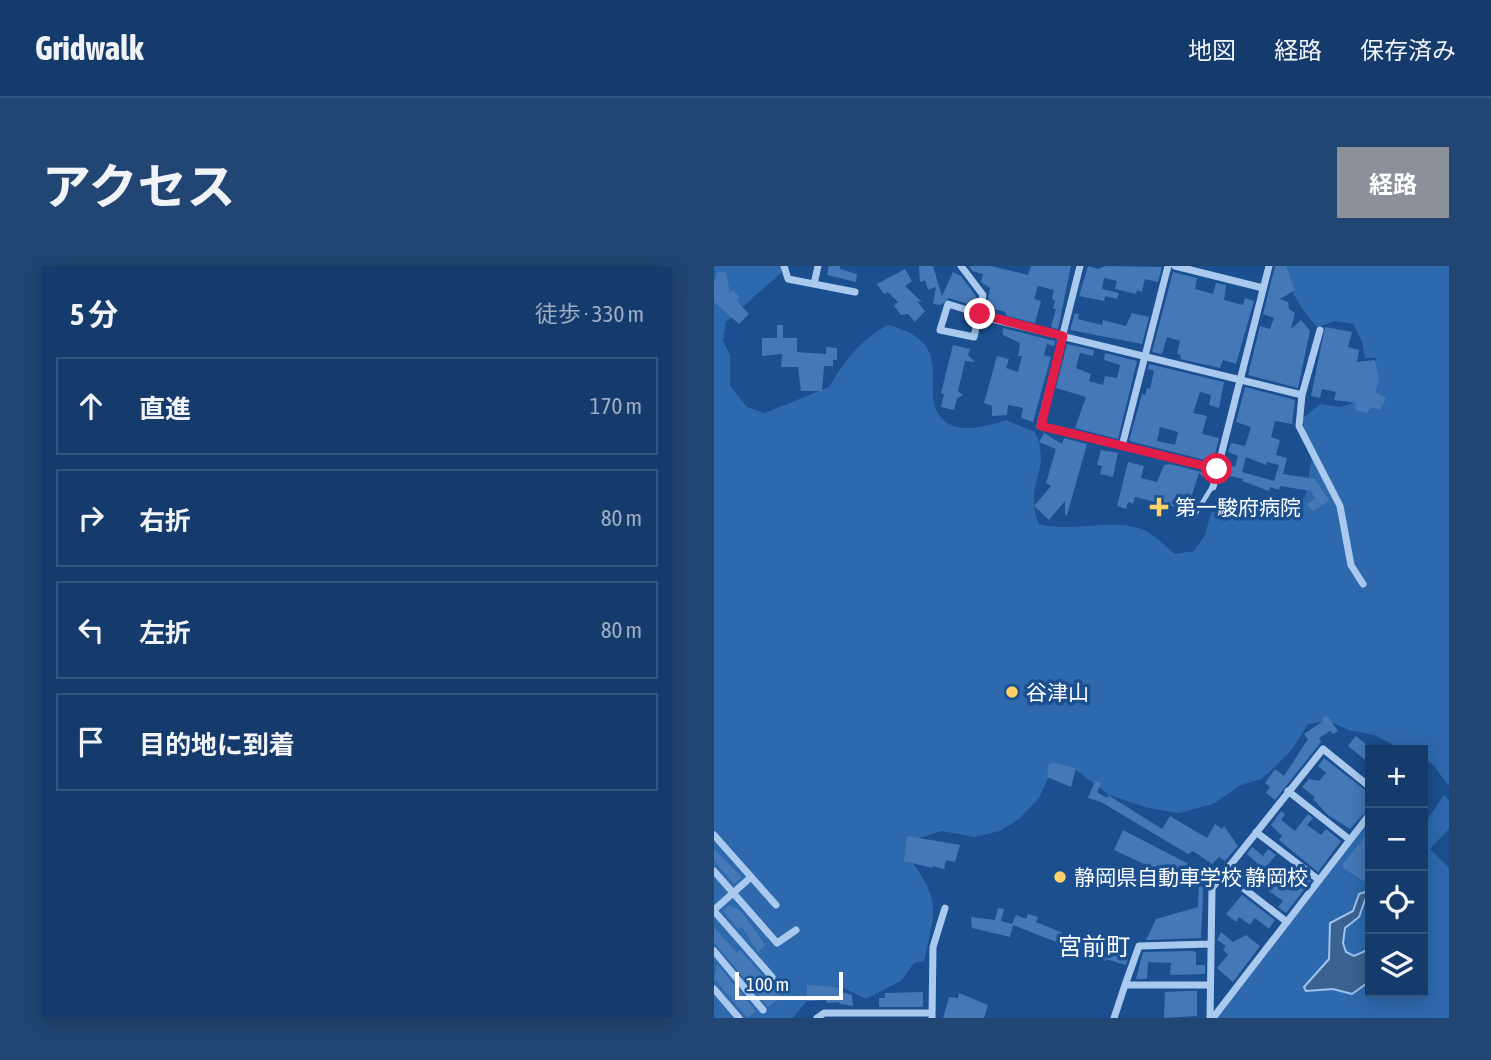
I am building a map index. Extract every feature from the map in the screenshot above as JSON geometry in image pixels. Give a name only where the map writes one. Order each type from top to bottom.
[{"type":"street","points":[[784,266],[788,279],[855,292]]},
{"type":"street","points":[[814,284],[818,266]]},
{"type":"street","points":[[961,266],[983,295],[980,315],[971,339],[940,330],[948,304],[980,315],[1302,395]]},
{"type":"street","points":[[1080,266],[1041,426],[1217,469]]},
{"type":"street","points":[[1122,446],[1168,266]]},
{"type":"street","points":[[1175,266],[1263,288]]},
{"type":"street","points":[[1213,486],[1269,266]]},
{"type":"street","points":[[1320,330],[1302,395],[1299,426],[1340,506],[1351,565],[1363,584]]},
{"type":"street","points":[[1211,1018],[1212,888],[1324,749],[1365,783]]},
{"type":"street","points":[[1288,791],[1350,841]]},
{"type":"street","points":[[1211,1018],[1365,821]]},
{"type":"street","points":[[1256,832],[1319,880]]},
{"type":"street","points":[[714,835],[776,905]]},
{"type":"street","points":[[714,872],[777,943],[796,930]]},
{"type":"street","points":[[1224,873],[1287,922]]},
{"type":"street","points":[[751,877],[714,911],[772,977]]},
{"type":"street","points":[[817,1018],[932,1015],[933,947],[945,908]]},
{"type":"street","points":[[1114,1018],[1139,946],[1211,944]]},
{"type":"street","points":[[714,951],[763,1010]]},
{"type":"street","points":[[1125,985],[1210,985]]},
{"type":"street","points":[[714,989],[739,1018]]},
{"type":"lane","points":[[1194,516],[1213,486]]},
{"type":"shaded area","points":[[714,266],[782,266],[782,272],[726,322],[723,341],[730,355],[730,386],[747,407],[765,413],[829,387],[847,360],[870,337],[888,325],[898,328],[917,337],[929,351],[933,397],[943,420],[962,428],[973,428],[1006,420],[1035,432],[1041,457],[1034,499],[1039,524],[1065,527],[1131,526],[1148,532],[1175,554],[1194,551],[1205,535],[1211,513],[1231,503],[1247,499],[1285,503],[1305,497],[1312,458],[1302,419],[1320,404],[1341,407],[1358,401],[1377,358],[1365,358],[1362,341],[1353,324],[1335,321],[1317,327],[1296,299],[1285,266],[1449,266],[1449,786],[1428,762],[1428,745],[1394,745],[1374,735],[1348,730],[1329,721],[1308,724],[1293,748],[1261,779],[1241,785],[1213,804],[1179,813],[1149,808],[1109,795],[1076,770],[1060,768],[1050,774],[1039,798],[1019,819],[1000,831],[974,837],[942,831],[910,841],[908,857],[931,896],[933,917],[924,961],[914,963],[901,981],[866,999],[839,986],[817,988],[793,1018],[714,1018]]},
{"type":"shaded area","points":[[1444,795],[1449,800],[1449,829],[1430,849],[1449,868],[1449,1018],[1217,1018],[1364,827],[1365,997],[1428,997],[1428,819]]},
{"type":"shaded area","points":[[1365,892],[1365,900],[1359,917],[1345,928],[1343,943],[1346,952],[1354,956],[1365,951],[1365,985],[1352,994],[1333,989],[1306,991],[1304,987],[1329,959],[1330,923],[1353,911],[1359,894]]},
{"type":"building","points":[[829,266],[840,266],[840,269],[857,274],[856,282],[827,275]]},
{"type":"building","points":[[919,266],[933,266],[942,296],[953,272],[961,276],[976,296],[974,306],[949,298],[941,305],[933,304],[936,287],[928,290],[925,280],[920,282]]},
{"type":"building","points":[[969,266],[991,266],[1028,275],[1031,266],[1071,266],[1058,329],[1051,327],[1056,309],[1053,309],[1054,290],[1038,286],[1034,299],[1041,301],[1035,323],[1007,316],[1005,312],[987,307],[990,288],[981,282],[983,274],[972,271]]},
{"type":"building","points":[[1088,266],[1098,269],[1105,266],[1162,267],[1158,282],[1145,279],[1142,292],[1137,290],[1136,294],[1115,289],[1117,281],[1104,278],[1102,289],[1119,293],[1117,299],[1105,296],[1104,301],[1079,296]]},
{"type":"building","points":[[1275,266],[1286,266],[1295,290],[1280,299],[1288,302],[1289,309],[1295,313],[1291,329],[1301,320],[1310,331],[1298,388],[1248,375],[1260,326],[1270,329],[1274,318],[1263,314]]},
{"type":"building","points":[[905,269],[912,281],[905,286],[922,302],[917,301],[925,311],[915,322],[908,314],[901,315],[894,306],[898,302],[888,292],[884,294],[877,284]]},
{"type":"building","points":[[718,272],[726,272],[730,293],[732,290],[740,297],[737,301],[749,314],[739,324],[714,302],[714,282]]},
{"type":"building","points":[[1173,272],[1197,278],[1195,289],[1213,294],[1216,283],[1226,285],[1224,300],[1243,305],[1245,298],[1254,301],[1236,364],[1223,360],[1220,368],[1180,359],[1181,355],[1177,354],[1180,341],[1167,337],[1162,354],[1152,352]]},
{"type":"building","points":[[1075,313],[1079,314],[1078,319],[1102,325],[1103,320],[1126,326],[1132,313],[1149,317],[1142,344],[1070,330]]},
{"type":"building","points":[[777,325],[783,325],[783,338],[797,338],[797,352],[826,354],[826,347],[837,348],[837,360],[833,360],[833,366],[824,366],[822,391],[801,391],[798,367],[781,367],[782,354],[762,356],[762,338],[777,338]]},
{"type":"building","points":[[1325,327],[1352,332],[1348,347],[1359,350],[1357,362],[1375,360],[1379,381],[1375,392],[1386,398],[1380,410],[1372,407],[1367,413],[1362,412],[1354,409],[1357,403],[1334,400],[1336,392],[1322,389],[1320,398],[1311,396]]},
{"type":"building","points":[[1003,328],[1055,341],[1054,346],[1047,344],[1044,355],[1051,357],[1033,422],[1021,418],[1023,408],[1008,405],[1007,415],[992,416],[992,406],[984,403],[997,356],[1009,359],[1006,368],[1018,372],[1022,356],[1018,356],[1020,343],[1003,335]]},
{"type":"building","points":[[1067,344],[1094,350],[1093,356],[1080,353],[1076,368],[1091,374],[1089,381],[1103,385],[1105,376],[1117,378],[1120,365],[1104,360],[1105,353],[1137,361],[1118,439],[1075,428],[1086,397],[1056,388]]},
{"type":"building","points":[[953,345],[970,349],[968,355],[975,362],[965,361],[958,391],[963,395],[957,398],[954,410],[941,407],[944,394],[941,393]]},
{"type":"building","points":[[1149,364],[1224,382],[1219,408],[1209,405],[1211,395],[1200,392],[1193,413],[1207,416],[1202,434],[1219,438],[1213,462],[1129,441],[1142,394],[1145,395],[1147,388],[1150,389],[1154,371],[1148,369]],"holes":[[[1160,427],[1178,432],[1175,445],[1157,441]]]},
{"type":"building","points":[[1245,387],[1295,400],[1292,424],[1275,421],[1271,437],[1280,440],[1276,455],[1287,458],[1283,474],[1315,479],[1329,500],[1312,511],[1307,504],[1315,499],[1311,491],[1280,486],[1279,490],[1270,487],[1269,491],[1242,481],[1243,479],[1223,474],[1225,464],[1235,467],[1238,456],[1228,452],[1231,443],[1245,446],[1251,427],[1236,422]],"holes":[[[1246,457],[1266,465],[1267,462],[1279,465],[1274,481],[1242,472]]]},
{"type":"building","points":[[1044,433],[1062,444],[1064,438],[1087,444],[1067,515],[1065,501],[1049,520],[1034,506],[1051,486],[1046,483],[1056,449],[1039,442]]},
{"type":"building","points":[[1101,450],[1118,453],[1113,477],[1100,474],[1102,466],[1097,465]]},
{"type":"building","points":[[1128,462],[1144,466],[1141,478],[1157,482],[1164,465],[1170,464],[1210,474],[1208,481],[1199,473],[1187,510],[1135,497],[1133,504],[1128,502],[1126,509],[1117,506]]},
{"type":"building","points":[[1324,716],[1328,717],[1338,731],[1333,734],[1330,731],[1319,738],[1321,742],[1275,800],[1266,793],[1270,787],[1265,783],[1275,769],[1284,776],[1308,739],[1304,734],[1322,722]]},
{"type":"building","points":[[1356,736],[1366,745],[1365,760],[1348,746]]},
{"type":"building","points":[[1324,758],[1365,790],[1365,812],[1350,829],[1328,815],[1313,799],[1315,797],[1302,787],[1309,779],[1319,781],[1326,773],[1318,766]]},
{"type":"building","points":[[1049,764],[1076,768],[1071,787],[1047,777]]},
{"type":"building","points":[[1095,781],[1101,783],[1097,792],[1107,798],[1108,795],[1162,829],[1170,816],[1207,838],[1215,824],[1222,829],[1224,826],[1238,846],[1225,861],[1219,857],[1212,864],[1193,851],[1188,854],[1101,802],[1088,798]]},
{"type":"building","points":[[1281,811],[1285,814],[1281,820],[1295,831],[1308,814],[1313,818],[1307,825],[1321,835],[1326,829],[1341,841],[1318,872],[1279,840],[1282,836],[1271,825]]},
{"type":"building","points":[[1123,830],[1204,872],[1201,938],[1146,940],[1156,919],[1198,907],[1199,883],[1174,878],[1114,850]]},
{"type":"building","points":[[907,836],[960,845],[955,862],[946,860],[944,869],[904,861]]},
{"type":"building","points":[[1365,836],[1365,882],[1343,868],[1343,864]]},
{"type":"building","points":[[1252,847],[1263,856],[1268,849],[1276,855],[1264,869],[1247,854]]},
{"type":"building","points":[[714,849],[742,877],[734,884],[714,861]]},
{"type":"building","points":[[1296,870],[1311,881],[1286,913],[1278,907],[1283,901],[1261,885],[1267,877],[1285,889]]},
{"type":"building","points":[[1242,895],[1275,920],[1269,929],[1255,918],[1250,925],[1239,917],[1236,922],[1226,914]]},
{"type":"building","points":[[729,905],[741,911],[762,940],[765,946],[758,952],[742,927],[738,929],[723,911]]},
{"type":"building","points":[[998,908],[1004,909],[1001,921],[1012,924],[1016,915],[1026,919],[1028,914],[1038,917],[1036,922],[1063,933],[1062,936],[1117,956],[1119,952],[1129,955],[1126,965],[1106,959],[1105,961],[1013,925],[1010,937],[972,928],[971,917],[995,920]]},
{"type":"building","points":[[714,927],[737,953],[740,950],[781,997],[768,1007],[714,942]]},
{"type":"building","points":[[1221,932],[1233,942],[1246,935],[1260,946],[1233,982],[1217,968],[1228,955],[1223,950],[1226,946],[1217,940]]},
{"type":"building","points":[[1143,952],[1196,953],[1196,965],[1205,965],[1205,974],[1170,975],[1171,963],[1148,962],[1147,979],[1136,979]]},
{"type":"building","points":[[717,964],[756,1011],[748,1018],[714,979]]},
{"type":"building","points":[[807,985],[838,987],[839,991],[852,995],[853,1006],[839,1002],[827,1003],[826,1000],[807,1001]]},
{"type":"building","points":[[1197,991],[1197,1016],[1164,1018],[1165,992]]},
{"type":"building","points":[[923,992],[923,1007],[879,1007],[879,998],[885,998],[885,993]]},
{"type":"building","points":[[959,993],[988,1005],[984,1018],[943,1018],[949,997],[958,998]]},
{"type":"place","name":"第一駿府病院","points":[[1159,507]]},
{"type":"place","name":"谷津山","points":[[1012,692]]},
{"type":"place","name":"静岡県自動車学校 静岡校","points":[[1060,877]]},
{"type":"district","name":"宮前町","points":[[1094,946]]},
{"type":"route","points":[[980,314],[1063,336],[1041,426],[1217,469]]}]
